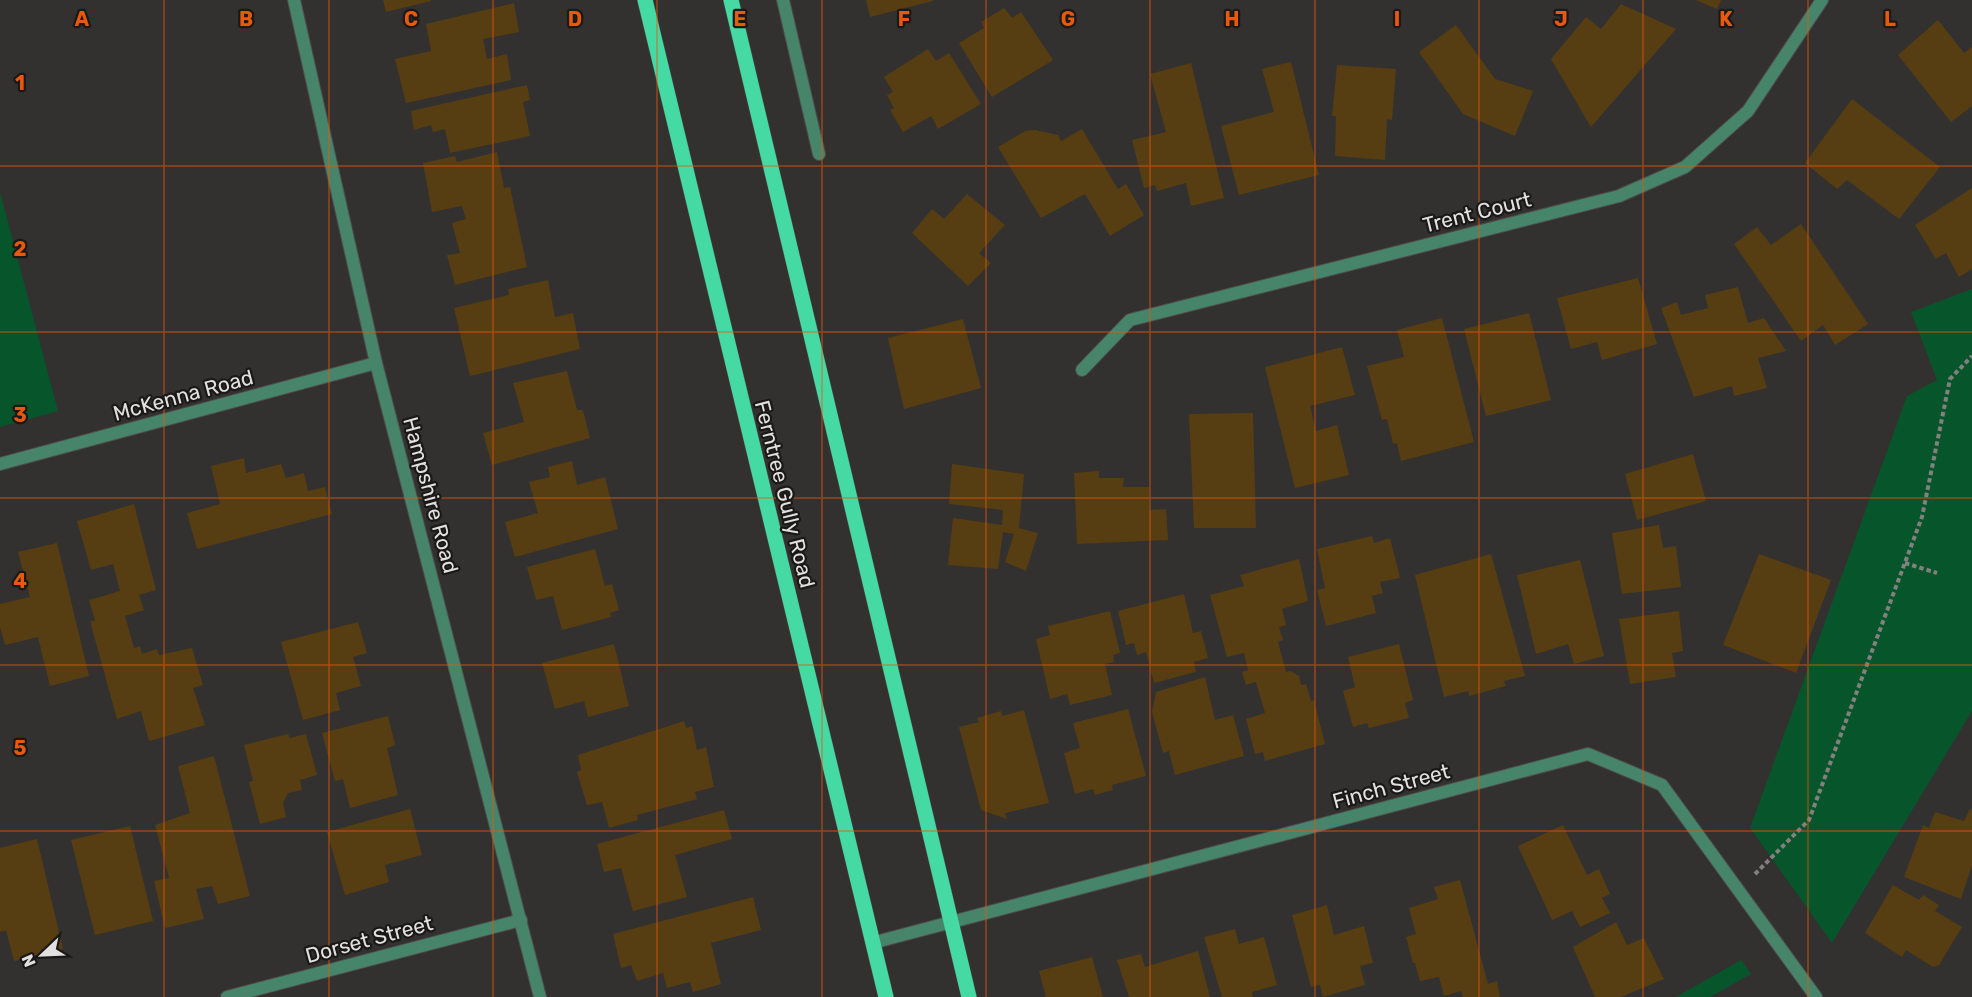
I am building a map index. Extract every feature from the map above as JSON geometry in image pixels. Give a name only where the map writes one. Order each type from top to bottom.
[{"type":"main road","name":"Ferntree Gully Road","points":[[645,0],[886,997]]},
{"type":"main road","points":[[731,0],[969,997]]},
{"type":"street","name":"Hampshire Road","points":[[294,0],[376,363],[540,997]]},
{"type":"street","points":[[783,0],[819,154]]},
{"type":"street","name":"Trent Court","points":[[1082,370],[1130,320],[1619,196],[1684,167],[1748,111],[1822,0]]},
{"type":"street","name":"McKenna Road","points":[[0,464],[376,363]]},
{"type":"street","name":"Finch Street","points":[[872,943],[1588,754],[1662,785],[1740,889],[1816,997]]},
{"type":"street","name":"Dorset Street","points":[[227,997],[521,920]]},
{"type":"path","points":[[1740,889],[1809,820],[1922,517],[1950,379],[1972,356]]},
{"type":"path","points":[[1905,563],[1936,573]]},
{"type":"green space","points":[[0,192],[58,411],[0,427]]},
{"type":"green space","points":[[1972,289],[1972,711],[1832,943],[1750,828],[1907,396],[1937,380],[1911,312]]},
{"type":"green space","points":[[1741,960],[1751,974],[1710,997],[1676,997]]},
{"type":"building","points":[[383,0],[431,0],[431,1],[386,12]]},
{"type":"building","points":[[866,0],[933,0],[933,1],[870,17]]},
{"type":"building","points":[[1696,0],[1721,0],[1717,9]]},
{"type":"building","points":[[514,3],[519,32],[483,39],[487,59],[507,54],[511,80],[406,103],[395,59],[431,51],[426,24]]},
{"type":"building","points":[[1621,4],[1676,29],[1591,127],[1551,59],[1586,17],[1601,29]]},
{"type":"building","points":[[1004,8],[1012,18],[1021,12],[1053,60],[992,97],[959,43],[984,28],[981,22]]},
{"type":"building","points":[[1938,20],[1964,53],[1972,47],[1972,106],[1951,122],[1898,55]]},
{"type":"building","points":[[1456,25],[1495,79],[1533,91],[1515,136],[1463,114],[1419,52]]},
{"type":"building","points":[[928,49],[936,61],[949,53],[981,104],[938,129],[931,116],[903,132],[890,110],[894,108],[887,95],[893,92],[884,77]]},
{"type":"building","points":[[1291,62],[1319,175],[1239,195],[1221,126],[1274,112],[1262,69]]},
{"type":"building","points":[[1191,63],[1224,198],[1191,206],[1186,183],[1157,191],[1155,185],[1144,188],[1132,140],[1166,132],[1150,74]]},
{"type":"building","points":[[1337,65],[1396,69],[1392,120],[1387,119],[1385,160],[1335,156],[1336,116],[1332,116]]},
{"type":"building","points":[[527,85],[530,100],[523,102],[530,136],[450,153],[445,129],[433,132],[431,125],[414,130],[411,111]]},
{"type":"building","points":[[1852,99],[1940,167],[1899,219],[1847,180],[1837,189],[1805,163]]},
{"type":"building","points":[[1082,129],[1118,189],[1126,184],[1144,215],[1110,236],[1085,194],[1041,218],[998,147],[1025,131],[1035,130],[1058,135],[1061,141]]},
{"type":"building","points":[[497,152],[504,188],[510,187],[527,267],[455,285],[447,255],[460,253],[452,223],[466,219],[462,206],[432,212],[423,163],[455,156],[457,162]]},
{"type":"building","points":[[1972,188],[1972,269],[1959,277],[1946,253],[1936,259],[1915,225]]},
{"type":"building","points":[[967,194],[1005,225],[979,253],[991,263],[968,286],[912,233],[932,209],[944,219]]},
{"type":"building","points":[[1801,224],[1868,324],[1835,345],[1823,325],[1801,341],[1734,244],[1757,227],[1771,245]]},
{"type":"building","points":[[1638,278],[1657,344],[1602,360],[1597,342],[1571,349],[1557,298]]},
{"type":"building","points":[[548,280],[555,317],[573,313],[580,349],[470,376],[454,308],[509,295],[508,289]]},
{"type":"building","points":[[1738,287],[1748,323],[1764,318],[1786,351],[1758,358],[1767,388],[1734,396],[1732,386],[1694,397],[1661,308],[1677,302],[1681,315],[1708,308],[1705,295]]},
{"type":"building","points":[[1529,313],[1551,400],[1486,416],[1464,329]]},
{"type":"building","points":[[1442,318],[1474,442],[1401,461],[1397,443],[1393,444],[1387,419],[1382,420],[1367,366],[1404,357],[1397,330]]},
{"type":"building","points":[[963,319],[981,388],[904,409],[888,338]]},
{"type":"building","points":[[1342,347],[1355,395],[1310,406],[1316,431],[1337,425],[1349,475],[1295,488],[1265,367]]},
{"type":"building","points":[[567,371],[577,410],[583,410],[590,438],[492,465],[483,433],[524,422],[513,383]]},
{"type":"building","points":[[1253,413],[1256,528],[1194,528],[1189,414]]},
{"type":"building","points":[[1693,454],[1706,501],[1637,520],[1625,474]]},
{"type":"building","points":[[244,458],[246,473],[281,464],[286,478],[304,473],[308,491],[325,487],[332,514],[197,549],[187,513],[220,504],[211,466]]},
{"type":"building","points":[[572,461],[577,485],[605,477],[618,529],[515,557],[505,522],[538,513],[529,482],[550,477],[548,467]]},
{"type":"building","points":[[952,464],[1024,474],[1019,528],[1038,533],[1026,571],[1005,562],[1014,534],[1003,532],[998,569],[948,565],[953,518],[1002,525],[1003,510],[949,504]]},
{"type":"building","points":[[1099,471],[1099,478],[1124,478],[1123,487],[1149,487],[1149,510],[1166,509],[1168,540],[1077,544],[1074,473]]},
{"type":"building","points":[[134,504],[156,590],[139,595],[144,610],[125,616],[134,648],[140,646],[142,654],[157,649],[159,655],[192,648],[203,685],[193,688],[205,725],[149,741],[141,711],[117,719],[90,621],[95,621],[89,600],[120,591],[113,564],[91,570],[77,521]]},
{"type":"building","points":[[1659,525],[1663,548],[1676,546],[1681,587],[1622,594],[1612,533]]},
{"type":"building","points":[[1372,536],[1374,543],[1390,538],[1400,578],[1380,582],[1383,593],[1372,596],[1376,613],[1326,626],[1317,590],[1325,588],[1317,549]]},
{"type":"building","points":[[57,543],[89,676],[50,686],[38,637],[5,645],[0,627],[0,604],[30,597],[18,552]]},
{"type":"building","points":[[595,549],[605,586],[612,584],[619,610],[610,613],[611,617],[562,630],[553,596],[536,600],[527,567]]},
{"type":"building","points":[[1491,554],[1525,676],[1504,681],[1506,686],[1469,696],[1468,691],[1444,697],[1415,575]]},
{"type":"building","points":[[1759,554],[1831,580],[1796,673],[1723,645]]},
{"type":"building","points":[[1299,559],[1308,601],[1282,609],[1286,625],[1279,627],[1283,640],[1278,642],[1286,672],[1290,671],[1299,676],[1301,685],[1306,684],[1311,701],[1314,700],[1325,744],[1265,761],[1263,752],[1255,754],[1246,719],[1265,713],[1256,682],[1246,685],[1242,672],[1248,670],[1244,653],[1227,657],[1210,595],[1244,586],[1240,575]]},
{"type":"building","points":[[1580,560],[1604,656],[1574,664],[1568,644],[1536,654],[1517,575]]},
{"type":"building","points":[[1184,594],[1193,633],[1201,631],[1208,658],[1194,662],[1196,672],[1154,683],[1146,652],[1137,655],[1134,643],[1126,645],[1118,611]]},
{"type":"building","points":[[1110,611],[1120,653],[1113,655],[1114,662],[1105,664],[1112,695],[1070,705],[1067,694],[1050,699],[1036,639],[1050,635],[1048,626]]},
{"type":"building","points":[[1679,611],[1683,651],[1672,653],[1676,677],[1630,684],[1619,619]]},
{"type":"building","points":[[358,622],[367,653],[353,657],[361,686],[336,693],[340,710],[303,720],[281,642]]},
{"type":"building","points":[[614,644],[629,706],[588,717],[584,701],[555,709],[542,663]]},
{"type":"building","points":[[1399,644],[1413,700],[1405,703],[1409,718],[1369,728],[1367,723],[1353,727],[1343,691],[1355,687],[1348,657]]},
{"type":"building","points":[[1205,677],[1215,720],[1233,715],[1244,756],[1175,775],[1169,751],[1163,753],[1152,712],[1156,692]]},
{"type":"building","points":[[1128,709],[1146,776],[1112,785],[1113,790],[1095,795],[1093,789],[1075,794],[1064,753],[1080,748],[1073,723]]},
{"type":"building","points":[[1024,710],[1049,803],[1005,813],[1007,819],[981,810],[959,727],[979,722],[977,718],[1001,711],[1002,716]]},
{"type":"building","points":[[388,716],[395,745],[387,748],[398,795],[350,808],[343,779],[335,781],[322,733]]},
{"type":"building","points":[[684,721],[686,728],[692,726],[697,750],[706,747],[714,787],[695,792],[697,799],[637,815],[638,820],[609,828],[602,802],[587,805],[577,772],[581,770],[578,755]]},
{"type":"building","points":[[288,734],[290,738],[306,734],[317,775],[300,780],[302,790],[288,793],[283,803],[286,817],[260,824],[249,782],[253,781],[244,745]]},
{"type":"building","points":[[214,756],[250,896],[218,904],[212,886],[196,889],[204,919],[165,928],[154,881],[169,878],[155,825],[190,813],[178,766]]},
{"type":"building","points":[[410,809],[422,855],[385,865],[389,882],[345,895],[327,832]]},
{"type":"building","points":[[1970,809],[1972,810],[1972,865],[1961,899],[1904,877],[1923,825],[1929,828],[1935,812],[1964,821]]},
{"type":"building","points":[[724,810],[732,839],[675,855],[687,897],[633,911],[621,868],[604,872],[597,844]]},
{"type":"building","points":[[1563,825],[1587,875],[1599,869],[1610,894],[1602,898],[1610,913],[1580,927],[1572,911],[1552,920],[1518,846]]},
{"type":"building","points":[[130,826],[153,921],[95,935],[71,840]]},
{"type":"building","points":[[37,839],[63,949],[14,961],[6,930],[0,932],[0,848]]},
{"type":"building","points":[[1460,880],[1488,984],[1497,981],[1500,997],[1463,997],[1461,991],[1444,996],[1439,977],[1420,981],[1415,963],[1413,963],[1406,937],[1416,934],[1409,908],[1438,899],[1434,887]]},
{"type":"building","points":[[1893,885],[1919,900],[1923,895],[1939,905],[1935,911],[1962,927],[1939,965],[1933,967],[1906,950],[1902,957],[1865,933]]},
{"type":"building","points":[[753,897],[761,930],[711,943],[721,984],[693,992],[690,982],[667,988],[663,973],[637,981],[631,965],[621,968],[613,934]]},
{"type":"building","points":[[1327,905],[1334,935],[1364,926],[1373,963],[1360,966],[1365,985],[1323,997],[1320,985],[1311,987],[1292,915]]},
{"type":"building","points":[[1616,922],[1627,945],[1644,938],[1664,979],[1621,997],[1595,997],[1573,947]]},
{"type":"building","points":[[1235,929],[1239,944],[1264,937],[1277,985],[1252,992],[1253,997],[1222,997],[1204,937]]},
{"type":"building","points":[[1198,951],[1210,997],[1129,997],[1117,960],[1141,954],[1145,967]]},
{"type":"building","points":[[1092,957],[1103,997],[1046,997],[1039,971]]}]
